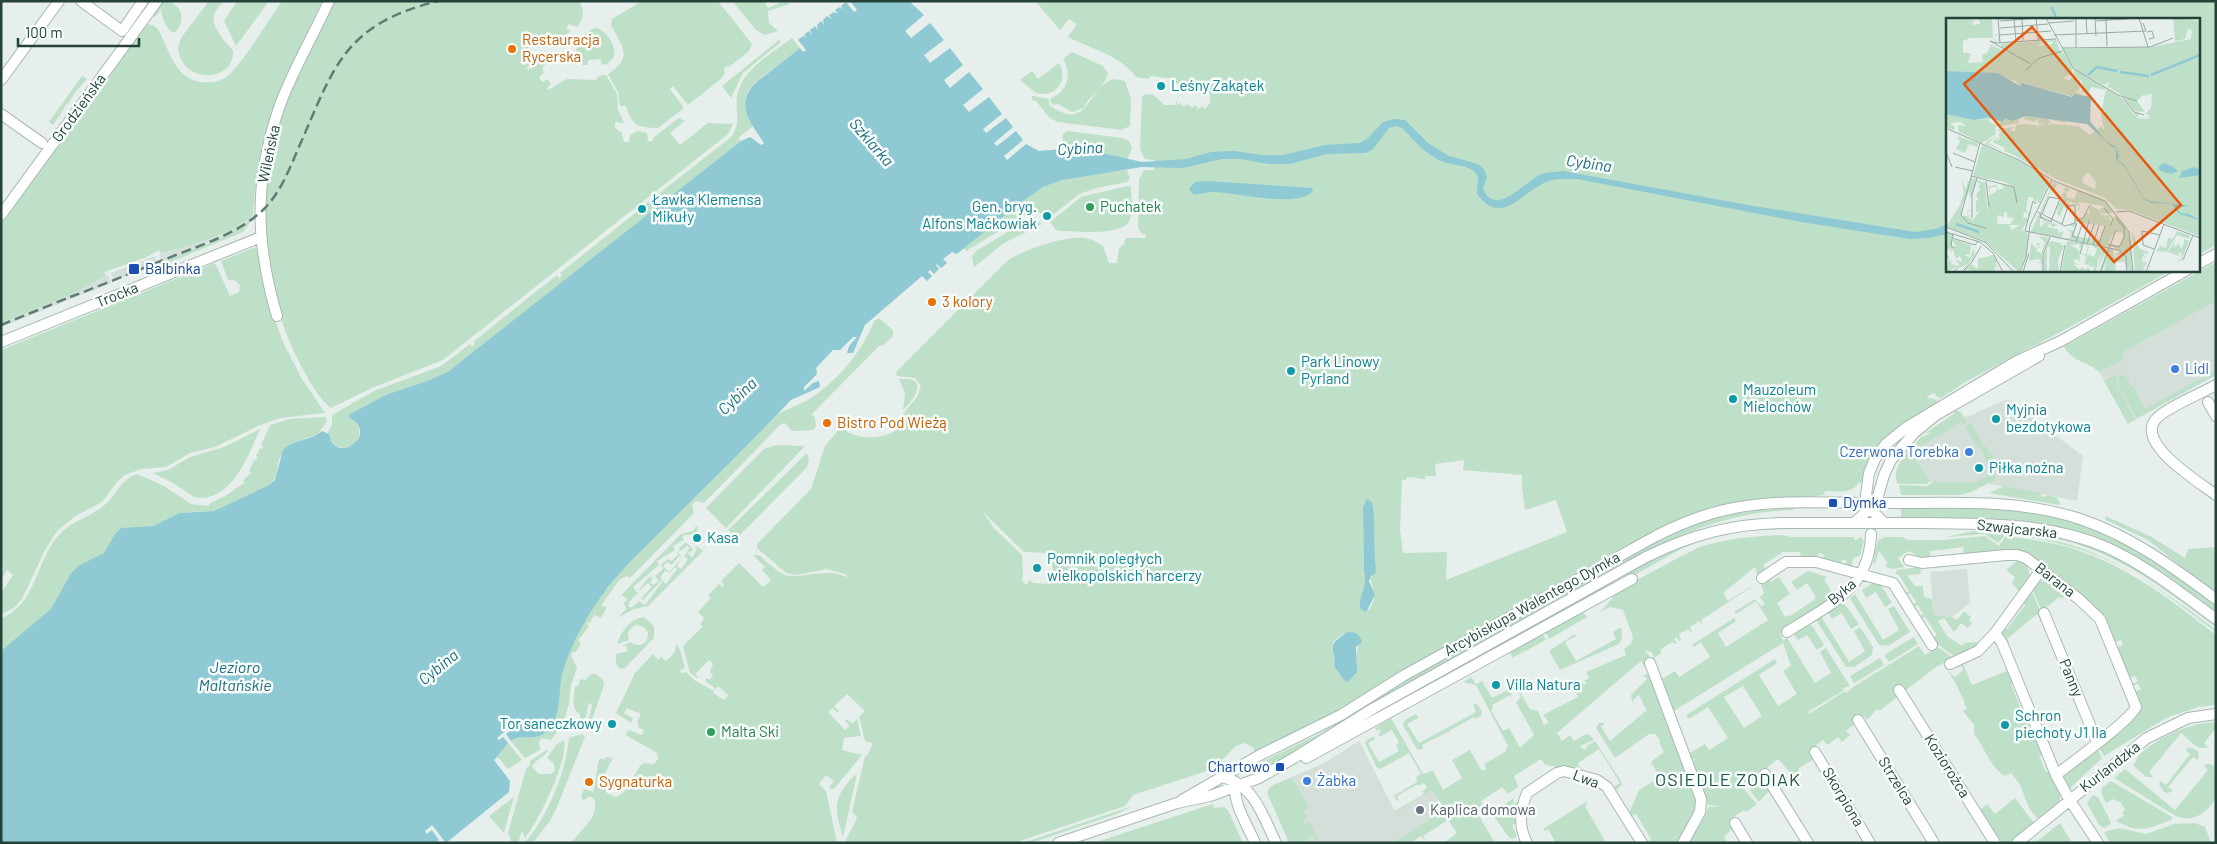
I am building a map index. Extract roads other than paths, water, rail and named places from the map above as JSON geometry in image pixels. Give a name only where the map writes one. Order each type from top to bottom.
[{"type":"street","points":[[1,80],[59,1]]},
{"type":"street","points":[[81,1],[122,31],[143,1]]},
{"type":"street","name":"Grodzieńska","points":[[1,215],[157,1]]},
{"type":"street","name":"Wileńska","points":[[277,316],[265,272],[261,237],[262,179],[270,138],[285,93],[329,1]]},
{"type":"street","points":[[1,114],[42,143]]},
{"type":"street","name":"Trocka","points":[[1,342],[261,237]]},
{"type":"street","points":[[2200,263],[2216,254]]},
{"type":"street","points":[[2061,340],[2023,366],[1936,415],[1914,433],[1891,460],[1870,505],[1854,523],[1870,534],[1884,523],[1870,505],[1872,466],[1879,452],[1892,438],[1980,381],[2061,340],[2185,271]]},
{"type":"street","points":[[2216,385],[2158,416],[2151,432],[2163,454],[2216,495]]},
{"type":"street","points":[[2208,402],[2216,416]]},
{"type":"street","name":"Szwajcarska","points":[[1870,505],[2000,504],[2063,514],[2098,525],[2136,543],[2216,599]]},
{"type":"street","name":"Arcybiskupa Walentego Dymka","points":[[1177,803],[1248,762],[1341,715],[1403,676],[1680,525],[1711,513],[1752,505],[1870,505]]},
{"type":"street","name":"Szwajcarska","points":[[1854,523],[2014,525],[2074,536],[2106,548],[2142,566],[2216,619]]},
{"type":"street","name":"Arcybiskupa Walentego Dymka","points":[[1206,798],[1259,778],[1280,767],[1362,715],[1616,573],[1679,541],[1714,530],[1755,524],[1854,523]]},
{"type":"street","name":"Byka","points":[[1786,632],[1844,594],[1862,574],[1868,557],[1870,534]]},
{"type":"street","name":"Barana","points":[[1908,560],[1922,563],[2017,555],[2026,558],[2042,570],[2080,600],[2100,619],[2136,707],[2130,715],[2097,742]]},
{"type":"street","points":[[1762,578],[1786,562],[1816,562],[1893,583],[1932,645]]},
{"type":"street","points":[[1950,664],[1978,651],[1995,633],[2042,570]]},
{"type":"street","points":[[1614,587],[1616,573]]},
{"type":"street","points":[[1280,767],[1292,765],[1344,738],[1614,587],[1632,579]]},
{"type":"street","name":"Panny","points":[[2044,613],[2097,742]]},
{"type":"street","points":[[1995,633],[2002,643],[2056,775],[2069,800],[2098,843]]},
{"type":"street","points":[[1650,664],[1701,798],[1700,812],[1683,843]]},
{"type":"street","name":"Koziorożca","points":[[1899,690],[1994,843]]},
{"type":"street","name":"Kurlandzka","points":[[2017,843],[2129,751],[2159,731],[2188,718],[2216,714]]},
{"type":"street","name":"Strzelca","points":[[1858,720],[1934,843]]},
{"type":"street","points":[[2056,775],[2097,742]]},
{"type":"street","name":"Skorpiona","points":[[1815,752],[1870,843]]},
{"type":"street","points":[[1248,762],[1238,785],[1240,808],[1255,843]]},
{"type":"street","name":"Lwa","points":[[1527,843],[1521,831],[1520,821],[1527,793],[1557,773],[1567,771],[1597,780],[1607,787],[1642,843]]},
{"type":"street","points":[[1765,774],[1808,843]]},
{"type":"street","points":[[1222,777],[1238,785],[1257,801],[1276,843]]},
{"type":"street","points":[[1257,801],[1259,778]]},
{"type":"street","points":[[1058,843],[1177,803],[1206,798],[1228,799],[1240,808]]},
{"type":"street","points":[[1735,823],[1747,843]]},
{"type":"water","name":"Jezioro Maltańskie","points":[[909,1],[924,15],[905,31],[911,38],[930,23],[944,40],[924,55],[930,63],[950,48],[963,65],[944,80],[950,88],[969,72],[983,89],[963,105],[969,112],[989,97],[1002,114],[983,129],[986,133],[1006,118],[1013,127],[994,143],[997,146],[1016,131],[1023,140],[1004,156],[1007,160],[1026,144],[1039,151],[1062,149],[1102,153],[1142,162],[1186,159],[1211,152],[1234,151],[1263,155],[1283,155],[1325,145],[1359,143],[1367,139],[1383,122],[1394,119],[1405,120],[1429,144],[1449,156],[1478,164],[1484,169],[1487,177],[1483,188],[1488,196],[1494,200],[1509,196],[1539,175],[1563,171],[1748,205],[1915,232],[1936,229],[1946,224],[1946,234],[1910,239],[1801,222],[1577,179],[1557,179],[1546,182],[1503,208],[1494,208],[1477,194],[1478,179],[1474,171],[1466,167],[1445,163],[1435,158],[1402,128],[1396,126],[1389,128],[1373,149],[1366,153],[1327,154],[1290,164],[1269,164],[1240,159],[1222,159],[1183,168],[1142,167],[1062,180],[1043,187],[1017,205],[957,254],[952,252],[943,259],[947,263],[941,268],[936,265],[939,269],[934,274],[930,270],[928,272],[932,276],[927,281],[922,276],[865,325],[853,353],[847,353],[849,346],[857,337],[853,337],[840,350],[833,350],[816,368],[817,374],[804,387],[804,391],[813,383],[819,381],[820,387],[791,400],[623,570],[594,607],[575,640],[562,674],[556,717],[549,729],[539,736],[519,737],[511,741],[506,734],[514,728],[512,726],[497,738],[499,740],[503,737],[508,743],[494,760],[510,781],[509,792],[446,843],[432,825],[425,831],[427,834],[432,830],[439,840],[435,843],[1,843],[1,651],[51,609],[70,575],[78,566],[104,553],[115,534],[121,528],[153,526],[180,513],[214,511],[269,485],[275,480],[283,450],[287,446],[313,437],[322,431],[329,434],[333,443],[339,448],[346,448],[353,444],[358,439],[360,431],[357,424],[348,417],[350,414],[388,394],[430,380],[449,371],[741,141],[750,137],[761,145],[764,143],[747,114],[745,107],[748,92],[754,84],[800,48],[803,52],[806,50],[798,40],[803,36],[807,39],[804,35],[809,31],[812,35],[810,30],[815,26],[818,30],[817,25],[821,21],[824,25],[823,20],[827,16],[832,19],[829,15],[834,12],[838,14],[835,10],[840,7],[843,10],[841,6],[846,2],[854,12],[857,10],[851,2]]},
{"type":"water","points":[[1208,181],[1312,188],[1313,191],[1305,196],[1294,199],[1280,199],[1213,192],[1193,194],[1189,189],[1195,182]]},
{"type":"water","points":[[1367,499],[1372,502],[1376,570],[1369,581],[1375,595],[1366,612],[1360,608],[1365,581],[1363,507]]},
{"type":"water","points":[[1349,632],[1358,635],[1362,642],[1356,647],[1357,672],[1348,682],[1344,680],[1334,666],[1333,645],[1344,634]]},
{"type":"waterway","points":[[2052,8],[2057,18]]},
{"type":"railway","points":[[70,297],[216,239],[254,218],[271,201],[280,187],[322,95],[333,73],[346,54],[361,37],[381,23],[406,11],[438,1]]},
{"type":"railway","points":[[1,325],[75,295]]},
{"type":"place","name":"Restauracja Rycerska","points":[[512,49]]},
{"type":"place","name":"Leśny Zakątek","points":[[1161,86]]},
{"type":"place","name":"Puchatek","points":[[1090,207]]},
{"type":"place","name":"Ławka Klemensa Mikuły","points":[[642,209]]},
{"type":"place","name":"Gen. bryg. Alfons Maćkowiak","points":[[1047,216]]},
{"type":"place","name":"Balbinka","points":[[134,269]]},
{"type":"place","name":"3 kolory","points":[[932,302]]},
{"type":"place","name":"Lidl","points":[[2175,369]]},
{"type":"place","name":"Park Linowy Pyrland","points":[[1291,371]]},
{"type":"place","name":"Mauzoleum Mielochów","points":[[1733,399]]},
{"type":"place","name":"Myjnia bezdotykowa","points":[[1996,419]]},
{"type":"place","name":"Bistro Pod Wieżą","points":[[827,423]]},
{"type":"place","name":"Czerwona Torebka","points":[[1969,452]]},
{"type":"place","name":"Piłka nożna","points":[[1979,468]]},
{"type":"place","name":"Dymka","points":[[1833,503]]},
{"type":"place","name":"Kasa","points":[[697,538]]},
{"type":"place","name":"Pomnik poległych wielkopolskich harcerzy","points":[[1037,568]]},
{"type":"place","name":"Villa Natura","points":[[1496,685]]},
{"type":"place","name":"Tor saneczkowy","points":[[612,724]]},
{"type":"place","name":"Schron piechoty J1 IIa","points":[[2005,725]]},
{"type":"place","name":"Malta Ski","points":[[711,732]]},
{"type":"place","name":"Chartowo","points":[[1280,767]]},
{"type":"place","name":"Żabka","points":[[1307,781]]},
{"type":"place","name":"Sygnaturka","points":[[589,782]]},
{"type":"place","name":"Kaplica domowa","points":[[1420,810]]},
{"type":"district","name":"OSIEDLE ZODIAK","points":[[1728,780]]},
{"type":"water label","name":"Szklarka","points":[[872,142]]},
{"type":"water label","name":"Cybina","points":[[1080,148]]},
{"type":"water label","name":"Cybina","points":[[1589,163]]},
{"type":"water label","name":"Cybina","points":[[737,396]]},
{"type":"water label","name":"Cybina","points":[[438,667]]}]
